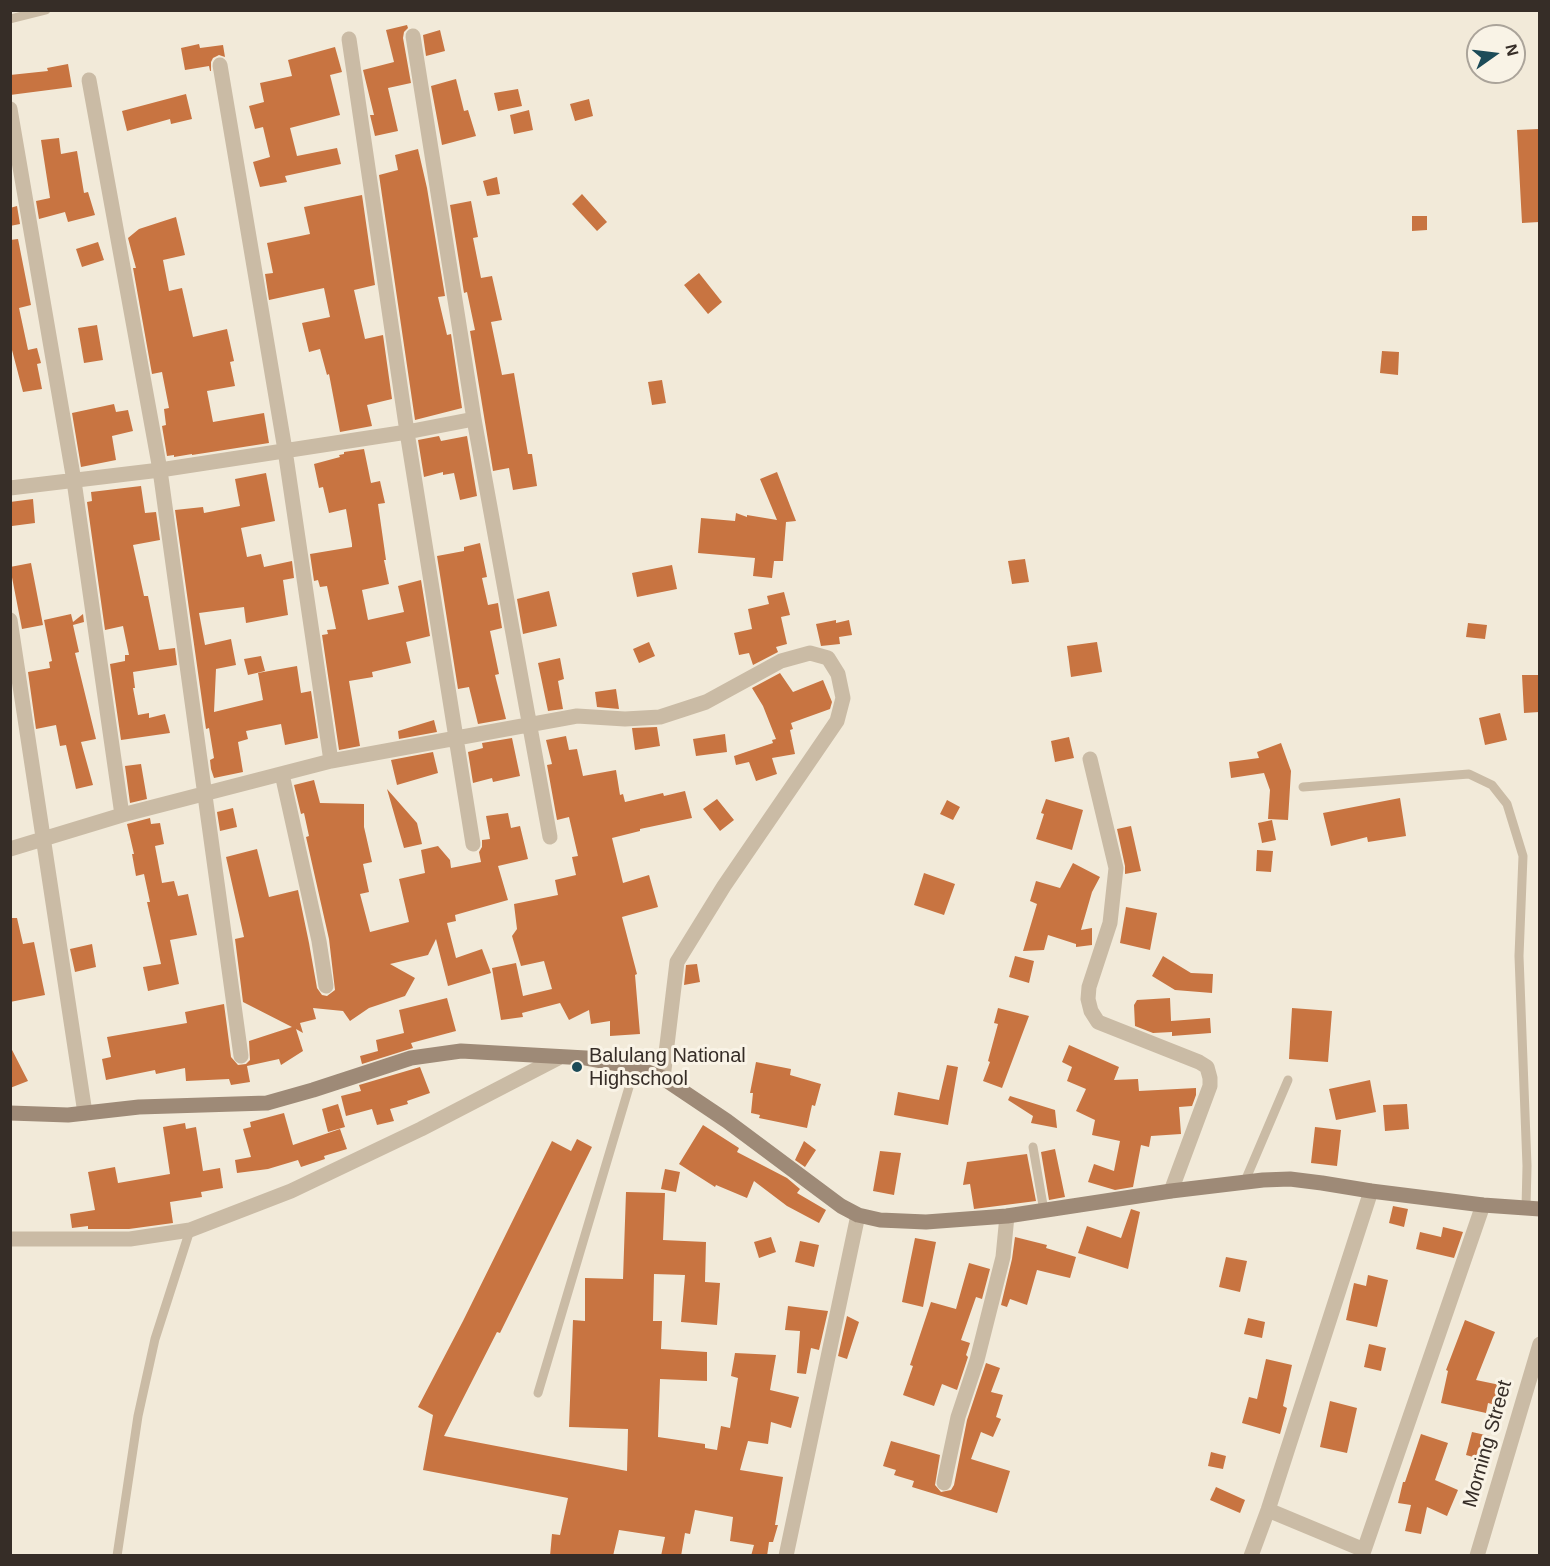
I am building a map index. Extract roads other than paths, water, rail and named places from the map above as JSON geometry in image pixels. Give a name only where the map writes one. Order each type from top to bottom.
[{"type":"street","points":[[413,36],[474,419],[550,837]]},
{"type":"street","points":[[349,39],[407,432],[473,844]]},
{"type":"street","points":[[220,65],[285,450],[331,761]]},
{"type":"street","points":[[89,80],[160,470],[241,1056]]},
{"type":"street","points":[[10,109],[74,481],[122,815]]},
{"type":"street","points":[[10,488],[160,470],[407,432],[474,419]]},
{"type":"street","points":[[10,621],[85,1113]]},
{"type":"street","points":[[10,849],[122,815],[331,761],[577,716],[625,719],[660,717],[706,702],[781,661],[810,653],[828,657],[838,674],[843,698],[837,721],[724,885],[677,962],[663,1077]]},
{"type":"street","points":[[1090,759],[1116,867],[1110,922],[1089,987],[1088,999],[1091,1011],[1098,1022],[1199,1062],[1207,1068],[1210,1077],[1210,1086],[1171,1191]]},
{"type":"street","points":[[282,774],[319,941],[326,986]]},
{"type":"street","points":[[10,1113],[53,1115],[139,1107],[267,1103],[411,1058],[461,1051],[586,1058],[634,1066],[663,1077],[727,1121],[817,1189],[858,1215],[879,1220],[926,1222],[1007,1216],[1245,1181],[1290,1179],[1483,1205],[1533,1209]]},
{"type":"street","points":[[10,1239],[130,1239],[190,1230],[301,1186],[422,1129],[558,1058]]},
{"type":"street","points":[[1251,1556],[1371,1191]]},
{"type":"street","points":[[1268,1509],[1363,1553],[1483,1205]]},
{"type":"street","points":[[786,1556],[858,1215]]},
{"type":"street","points":[[944,1483],[958,1417],[977,1360],[1003,1257],[1007,1216]]},
{"type":"street","name":"Morning Street","points":[[1477,1556],[1539,1344]]},
{"type":"lane","points":[[10,19],[46,10]]},
{"type":"lane","points":[[1304,787],[1469,774],[1492,784],[1507,804],[1523,856],[1519,956],[1527,1166],[1533,1209]]},
{"type":"lane","points":[[538,1393],[634,1066]]},
{"type":"lane","points":[[1245,1181],[1288,1080]]},
{"type":"lane","points":[[1033,1147],[1044,1211]]},
{"type":"lane","points":[[117,1556],[138,1416],[155,1340],[190,1230]]},
{"type":"place","name":"Balulang National Highschool","points":[[577,1067]]}]
